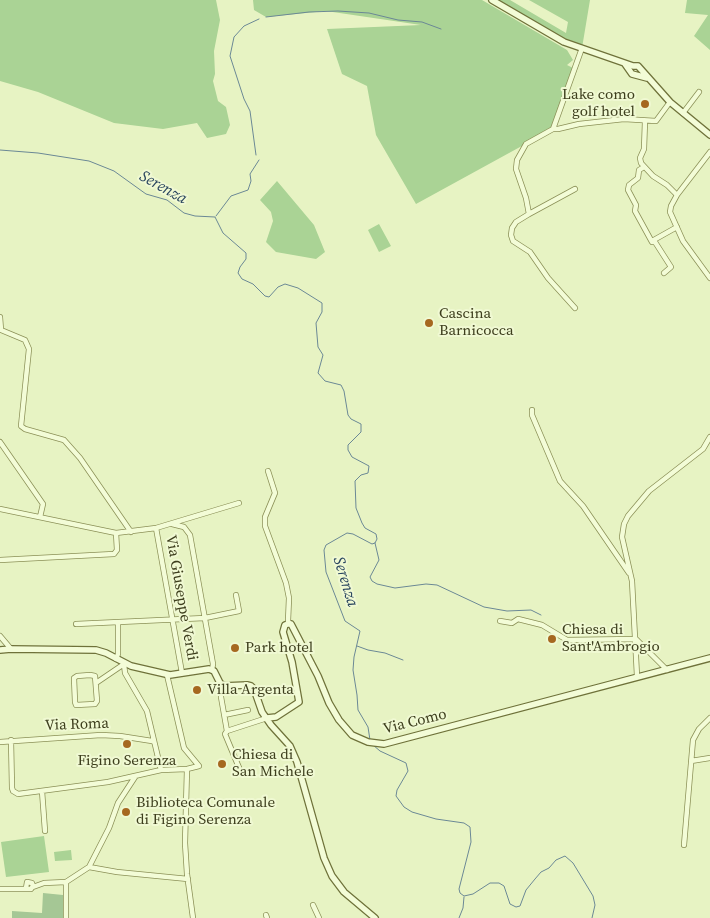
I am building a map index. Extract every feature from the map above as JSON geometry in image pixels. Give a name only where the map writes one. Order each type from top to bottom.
[{"type":"street","points":[[492,0],[548,33],[582,48],[623,62],[632,69],[638,66],[638,72],[650,79],[670,102],[710,136]]},
{"type":"street","points":[[553,129],[582,48]]},
{"type":"street","points":[[683,113],[699,92]]},
{"type":"street","points":[[530,214],[516,169],[517,160],[526,144],[553,129],[624,119],[656,121],[670,102]]},
{"type":"street","points":[[645,120],[644,149],[640,158],[642,165],[677,196]]},
{"type":"street","points":[[710,152],[670,206],[670,212],[683,241],[710,278]]},
{"type":"street","points":[[642,165],[638,178],[629,185],[628,190],[636,206],[635,211],[652,242],[655,242],[671,267],[664,273]]},
{"type":"street","points":[[575,189],[516,222],[512,228],[513,241],[530,252],[548,278],[575,308]]},
{"type":"street","points":[[652,242],[677,228]]},
{"type":"street","points":[[0,317],[1,330],[25,340],[30,349],[21,426],[25,429],[64,440],[80,458],[130,532]]},
{"type":"street","points":[[532,410],[532,415],[560,481],[583,506],[631,576]]},
{"type":"street","points":[[637,676],[631,576],[622,537],[628,516],[649,491],[702,449],[710,437]]},
{"type":"street","points":[[0,442],[43,504],[40,517]]},
{"type":"street","points":[[227,731],[276,717],[299,702],[292,662],[284,632],[285,625],[290,624],[288,621],[289,598],[286,584],[265,526],[266,517],[275,494],[268,471]]},
{"type":"street","points":[[0,509],[116,533],[156,528],[239,503]]},
{"type":"street","points":[[186,519],[214,664],[212,670],[221,685],[227,731],[225,734],[240,770]]},
{"type":"street","points":[[168,524],[184,527],[190,535]]},
{"type":"street","name":"Via Giuseppe Verdi","points":[[156,528],[182,673]]},
{"type":"street","points":[[0,560],[114,554],[117,550],[116,533]]},
{"type":"street","points":[[76,624],[205,618],[239,611],[236,595]]},
{"type":"street","points":[[500,620],[512,623],[518,619],[542,624],[567,640],[636,640],[667,670]]},
{"type":"street","points":[[116,659],[118,654],[118,623]]},
{"type":"street","name":"Via Como","points":[[290,624],[339,720],[352,735],[368,742],[384,744],[710,658]]},
{"type":"street","points":[[0,637],[11,649]]},
{"type":"street","points":[[0,650],[96,650],[124,664],[167,674],[212,670]]},
{"type":"street","points":[[656,672],[657,660]]},
{"type":"street","points":[[96,683],[124,664]]},
{"type":"street","points":[[124,664],[125,673],[147,711],[161,770]]},
{"type":"street","points":[[12,740],[13,791],[18,794],[135,776],[161,770],[187,769],[199,766],[184,748],[167,674]]},
{"type":"street","points":[[76,676],[95,676],[96,683],[97,701],[95,704],[76,705],[74,702],[74,678],[76,676]]},
{"type":"street","points":[[221,685],[226,687],[247,685],[254,689],[262,712],[290,746],[297,762],[324,858],[332,876],[344,892],[375,918]]},
{"type":"street","points":[[224,716],[248,710]]},
{"type":"street","points":[[684,845],[693,740],[699,729],[710,718]]},
{"type":"street","name":"Via Roma","points":[[0,742],[100,735],[152,740],[154,742]]},
{"type":"street","points":[[691,761],[710,758]]},
{"type":"street","points":[[187,769],[185,843],[193,918]]},
{"type":"street","points":[[0,889],[16,889],[26,886],[29,889],[33,885],[66,882],[88,867],[106,834],[118,803],[135,776]]},
{"type":"street","points":[[42,791],[45,831]]},
{"type":"street","points":[[88,867],[117,872],[188,879]]},
{"type":"street","points":[[66,882],[66,918]]},
{"type":"street","points":[[313,905],[319,918]]},
{"type":"green space","points":[[0,0],[216,0],[220,20],[214,51],[215,74],[213,81],[218,101],[226,107],[230,125],[226,134],[207,138],[197,123],[163,129],[114,123],[38,92],[0,81]]},
{"type":"green space","points":[[253,0],[482,0],[567,50],[573,60],[567,65],[575,69],[551,130],[416,204],[376,135],[367,86],[342,74],[327,29],[421,25],[326,11],[266,17],[254,10]]},
{"type":"green space","points":[[492,0],[510,0],[566,33],[568,22],[529,0],[590,0],[582,48],[564,42]]},
{"type":"green space","points":[[687,0],[710,0],[710,50],[694,36],[708,15],[685,13]]},
{"type":"green space","points":[[277,181],[314,225],[325,252],[316,259],[276,252],[266,242],[273,221],[271,212],[260,200]]},
{"type":"green space","points":[[379,224],[391,246],[379,252],[368,230]]},
{"type":"green space","points":[[44,836],[49,872],[6,877],[1,842]]},
{"type":"green space","points":[[71,850],[72,860],[55,861],[54,852]]},
{"type":"green space","points":[[43,893],[63,895],[63,918],[12,918],[12,911],[42,913]]},
{"type":"waterway","points":[[266,17],[309,12],[369,13],[398,20],[422,22],[441,29]]},
{"type":"waterway","points":[[256,155],[250,111],[244,99],[230,56],[234,37],[244,26],[259,19]]},
{"type":"waterway","name":"Serenza","points":[[0,150],[38,153],[89,161],[114,171],[146,194],[167,200],[184,213],[195,216],[215,217],[223,233],[246,253],[246,259],[238,273],[242,279],[253,284],[265,296],[269,297],[278,287],[285,284],[298,288],[322,303],[322,312],[316,323],[318,347],[323,355],[318,373],[325,381],[341,385],[344,391],[348,415],[351,419],[361,424],[361,432],[348,445],[348,450],[352,457],[369,466],[368,473],[361,475],[355,481],[356,508],[365,528],[376,534],[377,539],[375,543],[372,544],[353,534],[347,533],[326,545],[324,550],[326,572],[345,621],[360,631],[353,670],[358,710],[368,727],[370,740]]},
{"type":"waterway","points":[[216,216],[231,196],[248,190],[251,181],[250,174],[259,160]]},
{"type":"waterway","points":[[375,543],[379,560],[370,577],[377,584],[395,588],[426,584],[437,585],[484,607],[507,611],[531,610],[541,615]]},
{"type":"waterway","points":[[357,646],[403,660]]},
{"type":"waterway","name":"Serenza","points":[[373,745],[380,751],[406,763],[408,771],[397,790],[396,796],[404,807],[412,812],[436,819],[464,823],[470,827],[471,842],[459,889],[460,893],[464,896],[473,894],[490,883],[499,883],[504,886],[510,904],[516,907],[520,906],[526,890],[541,872],[549,868],[556,860],[565,856],[573,863],[593,896],[595,905],[592,918]]},
{"type":"waterway","points":[[459,918],[463,908],[464,897]]},
{"type":"place","name":"Lake como golf hotel","points":[[645,104]]},
{"type":"place","name":"Cascina Barnicocca","points":[[429,323]]},
{"type":"place","name":"Chiesa di Sant'Ambrogio","points":[[552,639]]},
{"type":"place","name":"Park hotel","points":[[235,648]]},
{"type":"place","name":"Villa Argenta","points":[[197,690]]},
{"type":"place","name":"Figino Serenza","points":[[127,744]]},
{"type":"place","name":"Chiesa di San Michele","points":[[222,764]]},
{"type":"place","name":"Biblioteca Comunale di Figino Serenza","points":[[126,812]]}]
